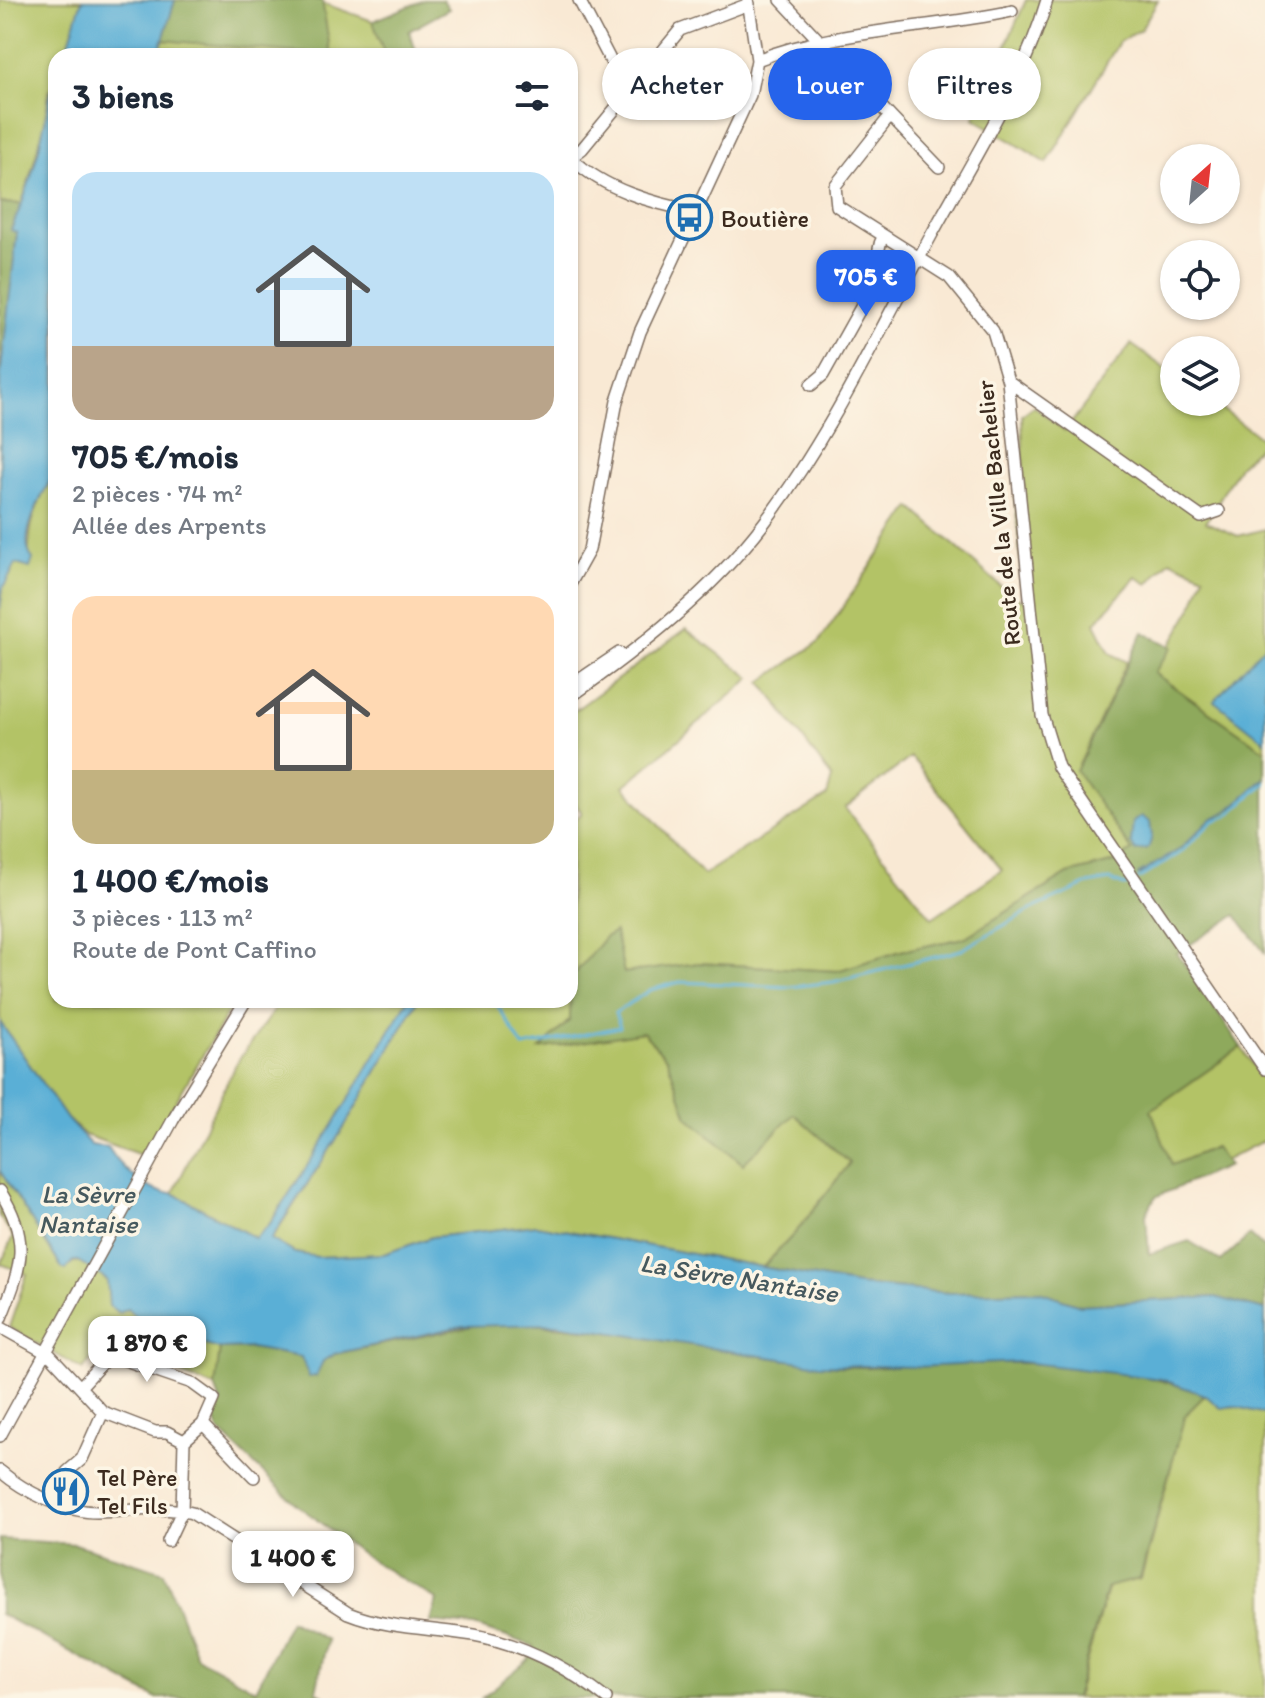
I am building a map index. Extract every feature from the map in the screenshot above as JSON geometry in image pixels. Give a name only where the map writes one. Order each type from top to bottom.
[{"type":"street","points":[[579,0],[604,48]]},
{"type":"street","points":[[781,0],[827,48]]},
{"type":"street","points":[[578,691],[666,622],[720,574],[763,525],[804,466],[998,114],[1047,0]]},
{"type":"street","points":[[578,570],[589,550],[617,401],[628,364],[740,121],[757,60],[748,2],[680,30],[665,48]]},
{"type":"street","points":[[757,60],[792,46],[1012,11]]},
{"type":"street","points":[[892,118],[939,167]]},
{"type":"street","points":[[578,150],[603,120]]},
{"type":"street","name":"Route de la Ville Bachelier","points":[[887,120],[835,186],[837,206],[949,277],[986,320],[997,341],[1008,381],[1047,737],[1068,784],[1265,1069]]},
{"type":"street","points":[[578,164],[622,193],[697,212]]},
{"type":"street","points":[[811,385],[823,375],[878,277],[881,265],[877,251],[883,237]]},
{"type":"street","points":[[1008,381],[1201,517],[1219,511]]},
{"type":"street","points":[[578,681],[666,622]]},
{"type":"street","points":[[0,1436],[148,1166],[241,1008]]},
{"type":"street","points":[[0,1191],[16,1216],[22,1247],[19,1273],[0,1320]]},
{"type":"street","points":[[0,1327],[46,1352],[103,1412],[155,1432],[167,1432],[184,1441]]},
{"type":"street","points":[[81,1386],[104,1361],[116,1357],[145,1365],[211,1393],[213,1405],[203,1424],[184,1441],[182,1511],[168,1541]]},
{"type":"street","points":[[67,1472],[82,1459],[103,1412]]},
{"type":"street","points":[[203,1424],[254,1477]]},
{"type":"street","points":[[1,1473],[71,1509],[182,1511],[212,1523],[348,1613],[371,1622],[473,1635],[511,1644],[556,1664],[606,1698]]},
{"type":"green space","points":[[0,0],[82,0],[67,48],[48,48],[46,120],[22,204],[0,203]]},
{"type":"green space","points":[[175,0],[322,0],[330,48],[247,48],[163,40]]},
{"type":"green space","points":[[424,0],[443,0],[449,9],[409,31],[415,48],[382,48],[373,21]]},
{"type":"green space","points":[[1026,0],[1158,0],[1141,29],[1119,42],[1047,163],[977,120],[1041,120],[1041,48],[1005,48]]},
{"type":"green space","points":[[322,3],[373,21],[382,48],[330,48]]},
{"type":"green space","points":[[163,40],[263,48],[160,48]]},
{"type":"green space","points":[[0,203],[22,204],[11,229],[17,233],[0,378]]},
{"type":"green space","points":[[1131,344],[1160,365],[1160,416],[1231,416],[1265,441],[1239,466],[1206,522],[1238,536],[1265,529],[1265,751],[1154,673],[1192,609],[1204,575],[1170,560],[1148,584],[1136,577],[1095,623],[1110,653],[1127,662],[1077,771],[1132,851],[1115,862],[1068,874],[964,938],[901,951],[837,971],[699,963],[624,973],[614,932],[578,971],[578,817],[582,813],[578,808],[578,708],[686,629],[751,678],[624,786],[703,875],[827,796],[832,778],[761,682],[819,642],[911,507],[1012,596],[1024,600],[1015,497],[1024,496],[1022,415],[1034,406],[1065,431]],"holes":[[[911,757],[1002,870],[932,918],[845,808]]]},
{"type":"green space","points":[[48,486],[48,1008],[230,1008],[144,1156],[85,1135],[67,1119],[0,1022],[0,609],[3,588],[16,564],[29,567],[29,539]]},
{"type":"green space","points":[[1143,632],[1172,647],[1154,673],[1265,751],[1265,953],[1236,915],[1177,953],[1241,1047],[1151,1110],[1172,1165],[1215,1147],[1228,1166],[1155,1197],[1146,1215],[1149,1254],[1189,1241],[1221,1261],[1250,1235],[1265,1249],[1265,1310],[1215,1297],[1080,1305],[1039,1291],[950,1293],[858,1285],[763,1267],[796,1232],[850,1163],[794,1114],[743,1164],[688,1117],[667,1059],[643,1032],[540,1049],[570,1020],[570,1008],[578,1008],[578,970],[605,937],[615,932],[624,973],[699,963],[837,971],[901,951],[964,938],[1068,874],[1115,862],[1132,851],[1076,771]]},
{"type":"green space","points":[[275,1008],[403,1008],[329,1132],[269,1225],[255,1238],[173,1193],[236,1064]]},
{"type":"green space","points":[[413,1008],[570,1008],[570,1020],[542,1048],[643,1032],[667,1059],[689,1117],[743,1164],[794,1113],[850,1163],[796,1232],[763,1267],[537,1225],[432,1237],[384,1254],[318,1257],[295,1253],[271,1240],[343,1129]]},
{"type":"green space","points":[[1241,1047],[1265,1083],[1265,1140],[1224,1161],[1214,1147],[1172,1166],[1151,1110]]},
{"type":"green space","points":[[0,1171],[62,1268],[78,1261],[103,1277],[147,1322],[171,1327],[179,1336],[220,1349],[215,1387],[112,1347],[95,1354],[83,1370],[9,1327],[27,1274],[1,1264],[13,1236],[0,1217]]},
{"type":"green space","points":[[487,1323],[612,1333],[839,1366],[1005,1363],[1093,1368],[1151,1378],[1205,1395],[1185,1415],[1140,1579],[1107,1587],[1075,1698],[482,1698],[529,1659],[534,1646],[474,1626],[431,1622],[437,1600],[364,1556],[296,1504],[219,1431],[214,1417],[221,1403],[215,1387],[220,1349],[251,1348],[301,1357],[316,1376],[323,1361],[334,1354]]},
{"type":"green space","points":[[1205,1395],[1221,1408],[1234,1406],[1265,1414],[1265,1698],[1076,1698],[1108,1586],[1141,1579],[1185,1415]]},
{"type":"green space","points":[[0,1539],[75,1544],[164,1572],[197,1657],[256,1690],[290,1620],[327,1640],[316,1691],[328,1698],[156,1698],[0,1614]]},
{"type":"water","points":[[82,0],[175,0],[160,48],[67,48]]},
{"type":"water","points":[[48,104],[48,485],[29,527],[28,550],[33,559],[30,568],[16,564],[3,588],[0,609],[0,378],[17,233],[11,230],[27,190]]},
{"type":"water","points":[[1265,645],[1265,741],[1214,701]]},
{"type":"water","points":[[1265,778],[1255,792],[1228,811]]},
{"type":"water","points":[[1222,814],[1212,821],[1176,853],[1165,861],[1137,875],[1180,849],[1210,819]]},
{"type":"water","points":[[1141,816],[1150,822],[1152,837],[1148,849],[1136,851],[1131,843],[1133,822]]},
{"type":"water","name":"La Sèvre Nantaise","points":[[403,1008],[413,1008],[343,1129],[271,1239],[295,1253],[318,1257],[384,1254],[432,1237],[537,1225],[858,1285],[950,1293],[1039,1291],[1080,1305],[1215,1297],[1265,1310],[1265,1414],[1234,1406],[1221,1408],[1205,1395],[1161,1379],[1021,1362],[916,1367],[820,1365],[556,1324],[462,1326],[334,1354],[323,1361],[316,1376],[309,1377],[301,1357],[251,1348],[220,1349],[189,1341],[171,1327],[143,1323],[127,1309],[119,1313],[109,1306],[107,1280],[78,1261],[73,1261],[66,1270],[62,1268],[0,1171],[0,1022],[67,1119],[91,1145],[108,1147],[127,1171],[145,1185],[173,1193],[255,1238],[269,1225]]},
{"type":"waterway","points":[[1138,879],[1180,853],[1213,821],[1227,816],[1265,783]]},
{"type":"waterway","points":[[499,1008],[523,1047],[620,1027],[615,1013],[650,990],[680,982],[790,987],[833,982],[961,950],[1034,908],[1088,884],[1110,880],[1124,886],[1132,883]]},
{"type":"place","name":"Boutière","points":[[690,218]]},
{"type":"place","name":"Tel Père Tel Fils","points":[[66,1491]]}]
